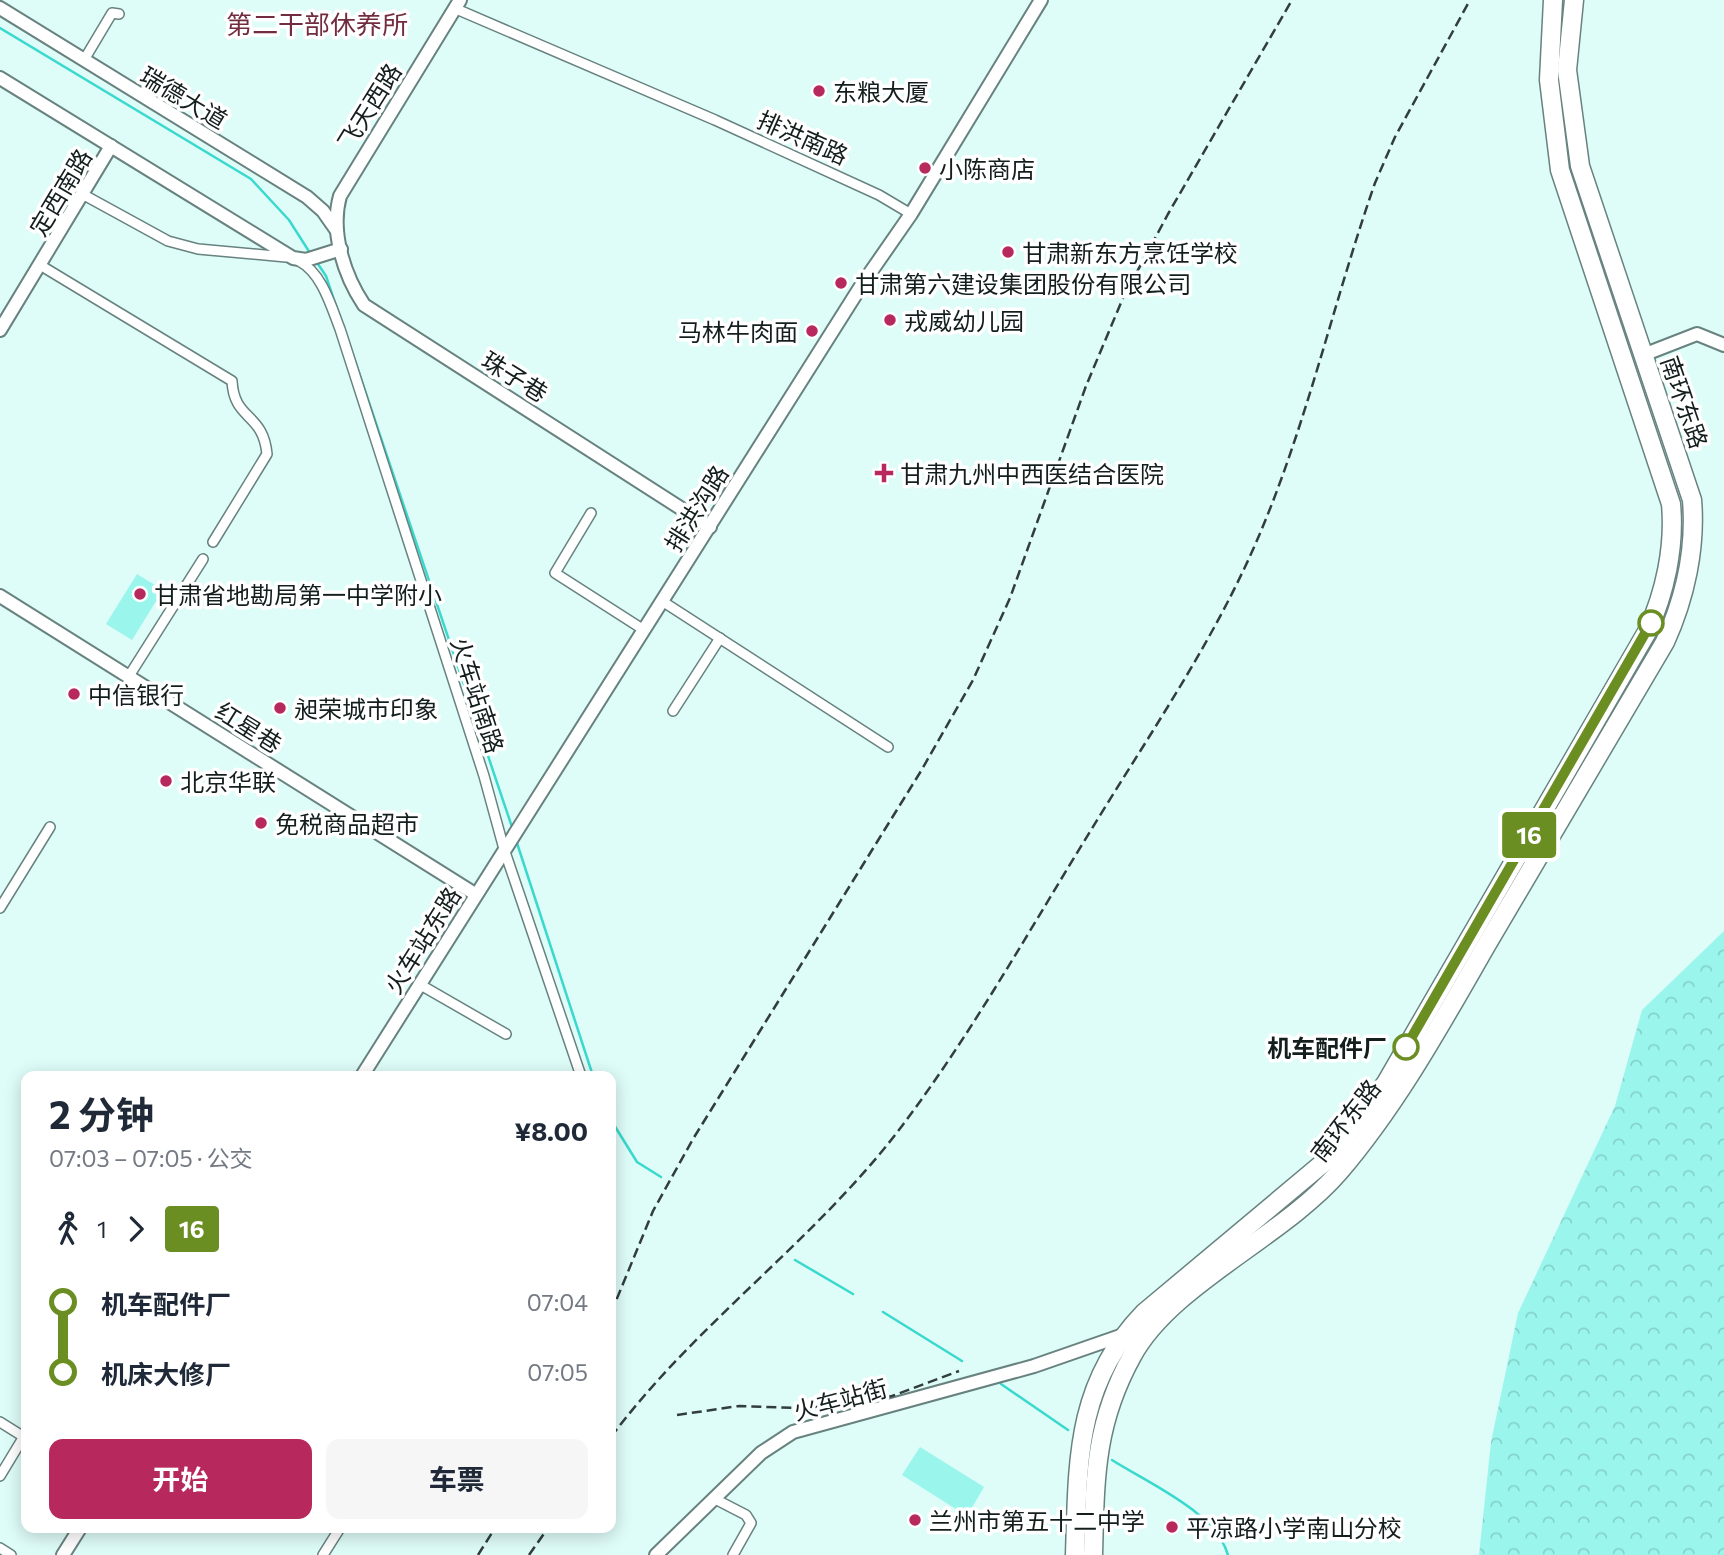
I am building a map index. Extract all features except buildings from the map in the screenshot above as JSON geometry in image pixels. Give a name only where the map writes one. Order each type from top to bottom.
[{"type":"highway","name":"南环东路","points":[[1075,1555],[1078,1449],[1085,1412],[1124,1334],[1144,1313],[1328,1159],[1362,1117],[1386,1083],[1647,632],[1660,600],[1672,535],[1671,504],[1560,170],[1549,80],[1553,0]]},
{"type":"highway","name":"南环东路","points":[[1093,1555],[1096,1473],[1103,1422],[1123,1373],[1148,1332],[1169,1311],[1294,1215],[1337,1174],[1372,1130],[1448,1010],[1665,642],[1679,606],[1694,525],[1692,500],[1580,166],[1567,70],[1574,0]]},
{"type":"main road","points":[[911,214],[1041,0]]},
{"type":"main road","name":"飞天西路","points":[[337,231],[340,196],[457,4]]},
{"type":"main road","name":"瑞德大道","points":[[0,8],[307,197],[323,211],[337,231]]},
{"type":"main road","points":[[0,78],[299,259],[341,249]]},
{"type":"main road","name":"定西南路","points":[[0,330],[84,195],[111,146]]},
{"type":"main road","name":"排洪沟路","points":[[519,826],[861,286],[911,214]]},
{"type":"main road","name":"珠子巷","points":[[337,231],[354,290],[364,305],[710,527]]},
{"type":"main road","points":[[1643,355],[1697,334],[1724,345]]},
{"type":"main road","name":"红星巷","points":[[0,596],[475,894]]},
{"type":"main road","name":"火车站东路","points":[[365,1071],[519,826]]},
{"type":"main road","name":"火车站街","points":[[656,1555],[761,1453],[793,1432],[1034,1366],[1124,1334],[1148,1332]]},
{"type":"main road","points":[[63,1555],[77,1533]]},
{"type":"street","name":"排洪南路","points":[[457,4],[879,194],[911,214]]},
{"type":"street","points":[[84,60],[112,13],[119,14]]},
{"type":"street","points":[[84,195],[168,241],[198,249],[299,259]]},
{"type":"street","name":"火车站南路","points":[[299,259],[318,280],[340,329],[579,1071]]},
{"type":"street","points":[[40,265],[232,381],[233,395],[240,409],[260,426],[267,454],[213,542]]},
{"type":"street","points":[[592,513],[555,573],[644,630]]},
{"type":"street","points":[[129,676],[203,559]]},
{"type":"street","points":[[662,601],[888,747]]},
{"type":"street","points":[[673,711],[720,638]]},
{"type":"street","points":[[0,908],[50,827]]},
{"type":"street","points":[[419,984],[506,1034]]},
{"type":"street","points":[[0,1422],[21,1433]]},
{"type":"street","points":[[0,1476],[21,1442]]},
{"type":"street","points":[[715,1499],[746,1515],[751,1523],[733,1555]]},
{"type":"street","points":[[323,1555],[337,1533]]},
{"type":"street","points":[[0,1548],[10,1555]]},
{"type":"green space","points":[[137,574],[163,590],[132,640],[106,624]]},
{"type":"green space","points":[[1724,931],[1724,1555],[1479,1555],[1491,1442],[1518,1313],[1615,1106],[1642,1010]]},
{"type":"green space","points":[[920,1447],[984,1487],[967,1516],[902,1475]]},
{"type":"waterway","points":[[0,28],[251,179],[289,220],[310,253]]},
{"type":"waterway","points":[[316,261],[326,276],[336,306]]},
{"type":"waterway","points":[[353,355],[513,830]]},
{"type":"waterway","points":[[516,840],[591,1071]]},
{"type":"waterway","points":[[616,1128],[637,1162],[661,1177]]},
{"type":"waterway","points":[[795,1260],[853,1294]]},
{"type":"waterway","points":[[883,1312],[962,1361]]},
{"type":"waterway","points":[[1001,1384],[1068,1430]]},
{"type":"waterway","points":[[1112,1460],[1196,1512],[1210,1525],[1228,1555]]},
{"type":"railway","points":[[616,1301],[653,1211],[693,1139],[921,771],[973,680],[1010,598],[1086,386],[1123,298],[1168,214],[1292,0]]},
{"type":"railway","points":[[616,1431],[680,1356],[832,1207],[902,1126],[976,1018],[1180,687],[1241,576],[1275,495],[1306,406],[1375,183],[1395,137],[1470,0]]},
{"type":"railway","points":[[677,1415],[739,1406],[799,1408],[855,1404],[892,1396],[959,1371]]},
{"type":"railway","points":[[478,1555],[492,1533]]},
{"type":"railway","points":[[529,1555],[544,1533]]},
{"type":"bus line","name":"16","points":[[1406,1047],[1651,623]]},
{"type":"place","name":"东粮大厦","points":[[819,91]]},
{"type":"place","name":"小陈商店","points":[[925,168]]},
{"type":"place","name":"甘肃新东方烹饪学校","points":[[1008,252]]},
{"type":"place","name":"甘肃第六建设集团股份有限公司","points":[[841,283]]},
{"type":"place","name":"戎威幼儿园","points":[[890,320]]},
{"type":"place","name":"马林牛肉面","points":[[812,331]]},
{"type":"place","name":"甘肃九州中西医结合医院","points":[[884,473]]},
{"type":"place","name":"甘肃省地勘局第一中学附小","points":[[140,594]]},
{"type":"place","name":"中信银行","points":[[74,694]]},
{"type":"place","name":"昶荣城市印象","points":[[280,708]]},
{"type":"place","name":"北京华联","points":[[166,781]]},
{"type":"place","name":"免税商品超市","points":[[261,823]]},
{"type":"place","name":"机车配件厂","points":[[1406,1047]]},
{"type":"place","name":"兰州市第五十二中学","points":[[915,1520]]},
{"type":"place","name":"平凉路小学南山分校","points":[[1172,1527]]},
{"type":"district","name":"第二干部休养所","points":[[317,23]]}]
